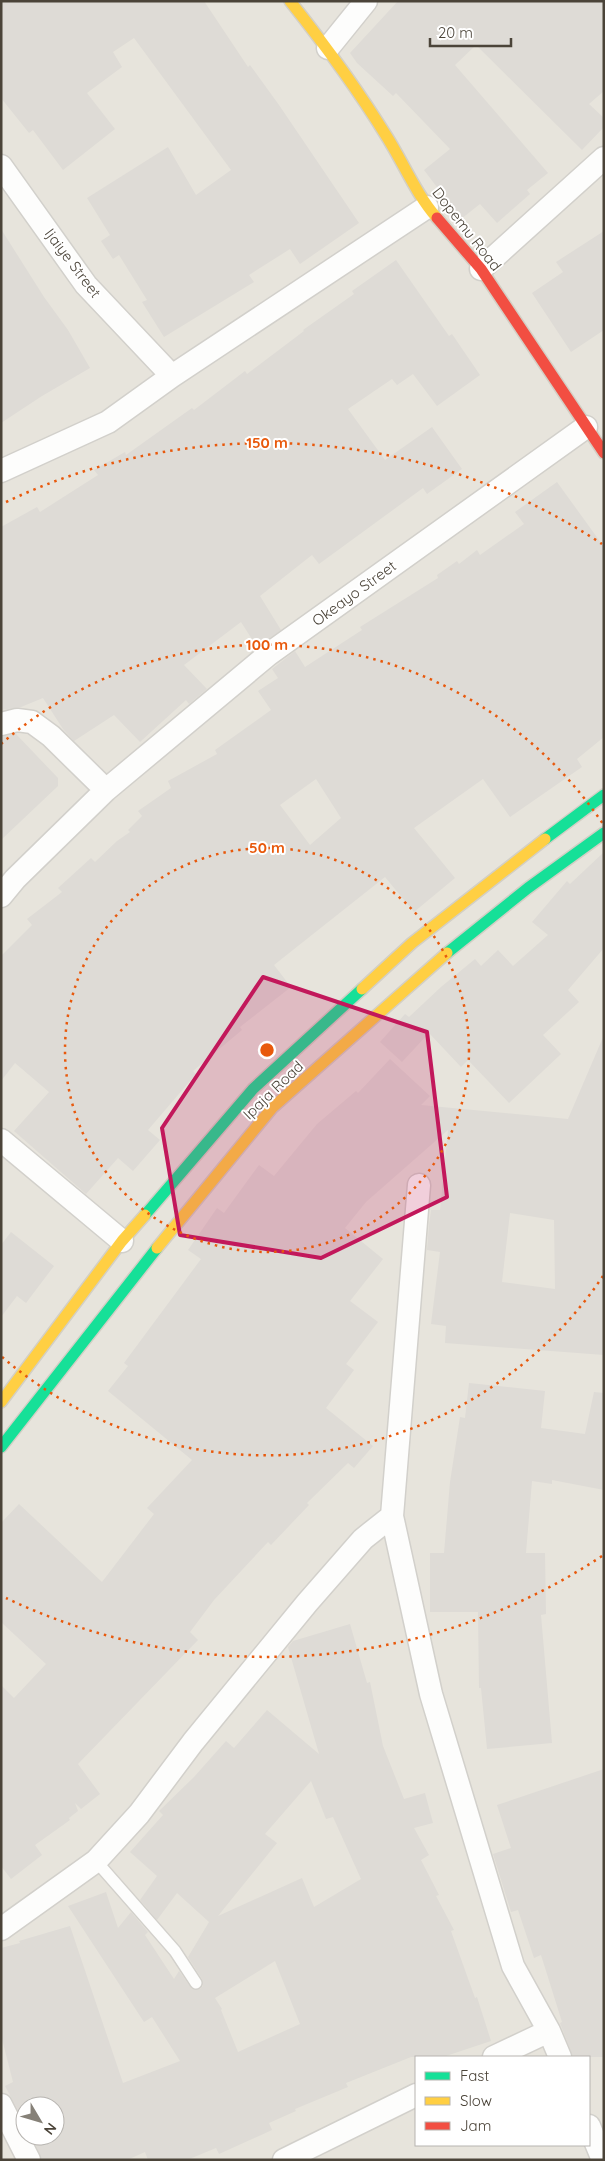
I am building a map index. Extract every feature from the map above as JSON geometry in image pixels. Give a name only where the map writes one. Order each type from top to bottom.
[{"type":"main road","name":"Dopemu Road","points":[[290,1],[328,48],[388,138],[427,207],[481,268],[604,452]]},
{"type":"main road","name":"Ipaja Road","points":[[1,1402],[122,1241],[253,1089],[412,943],[511,864],[604,795]]},
{"type":"main road","name":"Ipaja Road","points":[[1,1447],[186,1210],[272,1108],[430,967],[528,888],[604,833]]},
{"type":"street","points":[[328,48],[366,1]]},
{"type":"street","points":[[481,268],[604,158]]},
{"type":"street","name":"Ijaiye Street","points":[[1,166],[86,285],[172,376]]},
{"type":"street","points":[[1,472],[108,422],[172,376],[427,207]]},
{"type":"street","name":"Okeayo Street","points":[[1,896],[15,879],[106,790],[270,654],[586,427]]},
{"type":"street","points":[[1,724],[17,720],[32,722],[51,736],[106,790]]},
{"type":"street","points":[[1,1140],[122,1241]]},
{"type":"street","points":[[419,1185],[392,1516],[431,1694],[510,1957],[513,1966],[549,2031],[560,2056]]},
{"type":"street","points":[[1,1929],[96,1861],[139,1814],[193,1742],[307,1603],[364,1538],[392,1516]]},
{"type":"street","points":[[496,2056],[549,2031]]},
{"type":"street","points":[[284,2160],[415,2095]]},
{"type":"street","points":[[1,2105],[28,2160]]},
{"type":"street","points":[[590,2128],[603,2160]]},
{"type":"lane","points":[[96,1861],[175,1951],[196,1982]]},
{"type":"highlighted area","points":[[263,977],[427,1032],[447,1197],[321,1258],[180,1235],[162,1128]]},
{"type":"shaded area","points":[[1,1],[604,1],[604,2160],[1,2160]]},
{"type":"building","points":[[1,1],[204,1],[248,67],[250,65],[279,105],[359,223],[300,264],[290,249],[249,275],[254,282],[164,337],[142,302],[147,300],[119,255],[113,259],[101,241],[110,235],[87,198],[168,147],[196,195],[231,170],[134,38],[113,52],[122,67],[87,93],[115,129],[63,170],[33,130],[29,133],[1,98]]},
{"type":"building","points":[[398,1],[604,1],[604,91],[589,104],[604,118],[604,127],[582,150],[476,45],[455,65],[548,173],[527,190],[530,194],[497,223],[480,204],[461,219],[424,170],[450,149],[396,93],[393,96],[357,63],[350,53]]},
{"type":"building","points":[[1,229],[44,297],[68,330],[90,368],[1,423]]},
{"type":"building","points":[[604,231],[604,330],[571,352],[532,293],[563,272],[556,262]]},
{"type":"building","points":[[396,260],[449,336],[452,334],[480,375],[437,406],[413,374],[397,385],[392,379],[348,409],[385,460],[432,427],[462,469],[427,494],[423,488],[319,564],[312,555],[260,596],[281,630],[257,647],[241,622],[184,665],[207,689],[189,704],[186,700],[140,742],[114,715],[74,741],[63,729],[43,698],[21,707],[1,710],[1,527],[37,507],[40,512],[98,475],[94,470],[125,452],[126,455],[192,408],[194,410],[245,371],[247,374],[303,330],[354,294],[352,291]]},
{"type":"building","points":[[557,482],[604,547],[604,737],[577,759],[582,767],[510,817],[483,779],[414,828],[455,878],[414,912],[385,877],[274,965],[291,987],[240,1027],[242,1030],[193,1071],[196,1074],[148,1130],[160,1140],[133,1171],[118,1158],[86,1194],[14,1131],[49,1092],[15,1063],[1,1081],[1,956],[32,925],[27,919],[62,892],[58,888],[91,858],[95,862],[117,841],[130,832],[128,830],[142,816],[138,811],[171,788],[168,781],[217,754],[215,750],[271,710],[258,691],[278,678],[272,669],[295,651],[305,667],[362,630],[360,627],[438,578],[437,575],[457,561],[459,564],[477,550],[480,555],[524,524],[515,512]],"holes":[[[316,779],[341,818],[310,845],[280,805]]]},
{"type":"building","points":[[16,734],[58,778],[58,786],[1,840],[1,737]]},
{"type":"building","points":[[604,852],[604,948],[568,990],[579,1002],[543,1035],[561,1054],[509,1103],[468,1060],[461,1067],[429,1033],[402,1062],[380,1042],[405,1014],[409,1017],[475,959],[481,966],[498,950],[513,966],[548,935],[532,922],[567,881],[570,884]]},
{"type":"building","points":[[604,1035],[604,1355],[445,1343],[446,1326],[431,1324],[440,1252],[427,1250],[429,1225],[431,1210],[440,1210],[448,1130],[366,1202],[345,1228],[383,1259],[350,1301],[378,1322],[346,1364],[354,1370],[326,1408],[373,1446],[354,1468],[348,1463],[307,1503],[309,1505],[271,1545],[268,1542],[214,1600],[190,1632],[198,1640],[78,1764],[100,1794],[81,1809],[75,1803],[78,1811],[69,1818],[70,1820],[35,1845],[42,1855],[11,1879],[1,1866],[1,1685],[14,1698],[46,1664],[1,1622],[1,1523],[19,1504],[102,1582],[154,1514],[147,1508],[192,1460],[108,1391],[128,1366],[124,1363],[201,1259],[188,1250],[217,1208],[224,1213],[259,1165],[274,1176],[317,1124],[356,1091],[358,1093],[390,1059],[430,1096],[421,1105],[568,1119]],"holes":[[[510,1213],[554,1220],[555,1289],[502,1282]]]},
{"type":"building","points":[[11,1232],[54,1266],[26,1303],[17,1296],[1,1317],[1,1245]]},
{"type":"building","points":[[469,1383],[545,1391],[541,1428],[585,1434],[594,1392],[604,1393],[604,1490],[552,1480],[552,1484],[532,1481],[526,1553],[545,1553],[546,1614],[541,1615],[552,1743],[487,1749],[481,1688],[479,1688],[478,1612],[430,1612],[430,1553],[444,1553],[450,1482],[460,1417],[465,1418]]},
{"type":"building","points":[[350,1624],[367,1683],[370,1682],[383,1746],[404,1799],[425,1793],[433,1823],[414,1828],[429,1855],[421,1860],[439,1895],[436,1896],[454,1930],[451,1931],[475,1998],[477,1997],[491,2041],[446,2056],[411,2057],[346,2083],[348,2087],[295,2109],[296,2111],[269,2123],[272,2130],[219,2154],[216,2148],[187,2160],[148,2160],[145,2152],[127,2160],[42,2160],[36,2146],[65,2146],[65,2096],[15,2096],[15,2104],[5,2086],[13,2082],[1,2035],[1,1948],[70,1926],[123,2083],[180,2061],[152,2017],[144,2022],[68,1906],[106,1892],[118,1928],[131,1912],[148,1932],[145,1935],[174,1979],[179,1971],[192,1989],[200,1989],[203,1986],[202,1979],[188,1957],[209,1922],[177,1893],[157,1920],[140,1900],[157,1876],[130,1852],[163,1815],[159,1811],[194,1777],[226,1741],[234,1748],[267,1710],[319,1754],[288,1647],[293,1641]],"holes":[[[311,1781],[326,1819],[333,1817],[361,1879],[314,1907],[302,1878],[218,1916],[277,1843],[265,1834]],[[275,1961],[300,2024],[238,2052],[222,2009],[215,1998]]]},
{"type":"building","points":[[604,1769],[604,2057],[573,2056],[560,2023],[562,2022],[541,1955],[534,1958],[518,1910],[511,1912],[493,1854],[511,1848],[497,1805]]},
{"type":"traffic: fast","points":[[545,839],[604,795]]},
{"type":"traffic: fast","points":[[447,953],[528,888],[604,833]]},
{"type":"traffic: fast","points":[[145,1215],[253,1089],[362,989]]},
{"type":"traffic: fast","points":[[1,1447],[157,1248]]},
{"type":"traffic: slow","points":[[290,1],[365,102],[410,179],[437,218]]},
{"type":"traffic: slow","points":[[362,989],[412,943],[545,839]]},
{"type":"traffic: slow","points":[[157,1248],[272,1108],[447,953]]},
{"type":"traffic: slow","points":[[1,1402],[122,1241],[145,1215]]},
{"type":"traffic: jam","points":[[437,218],[481,269],[604,453]]}]
